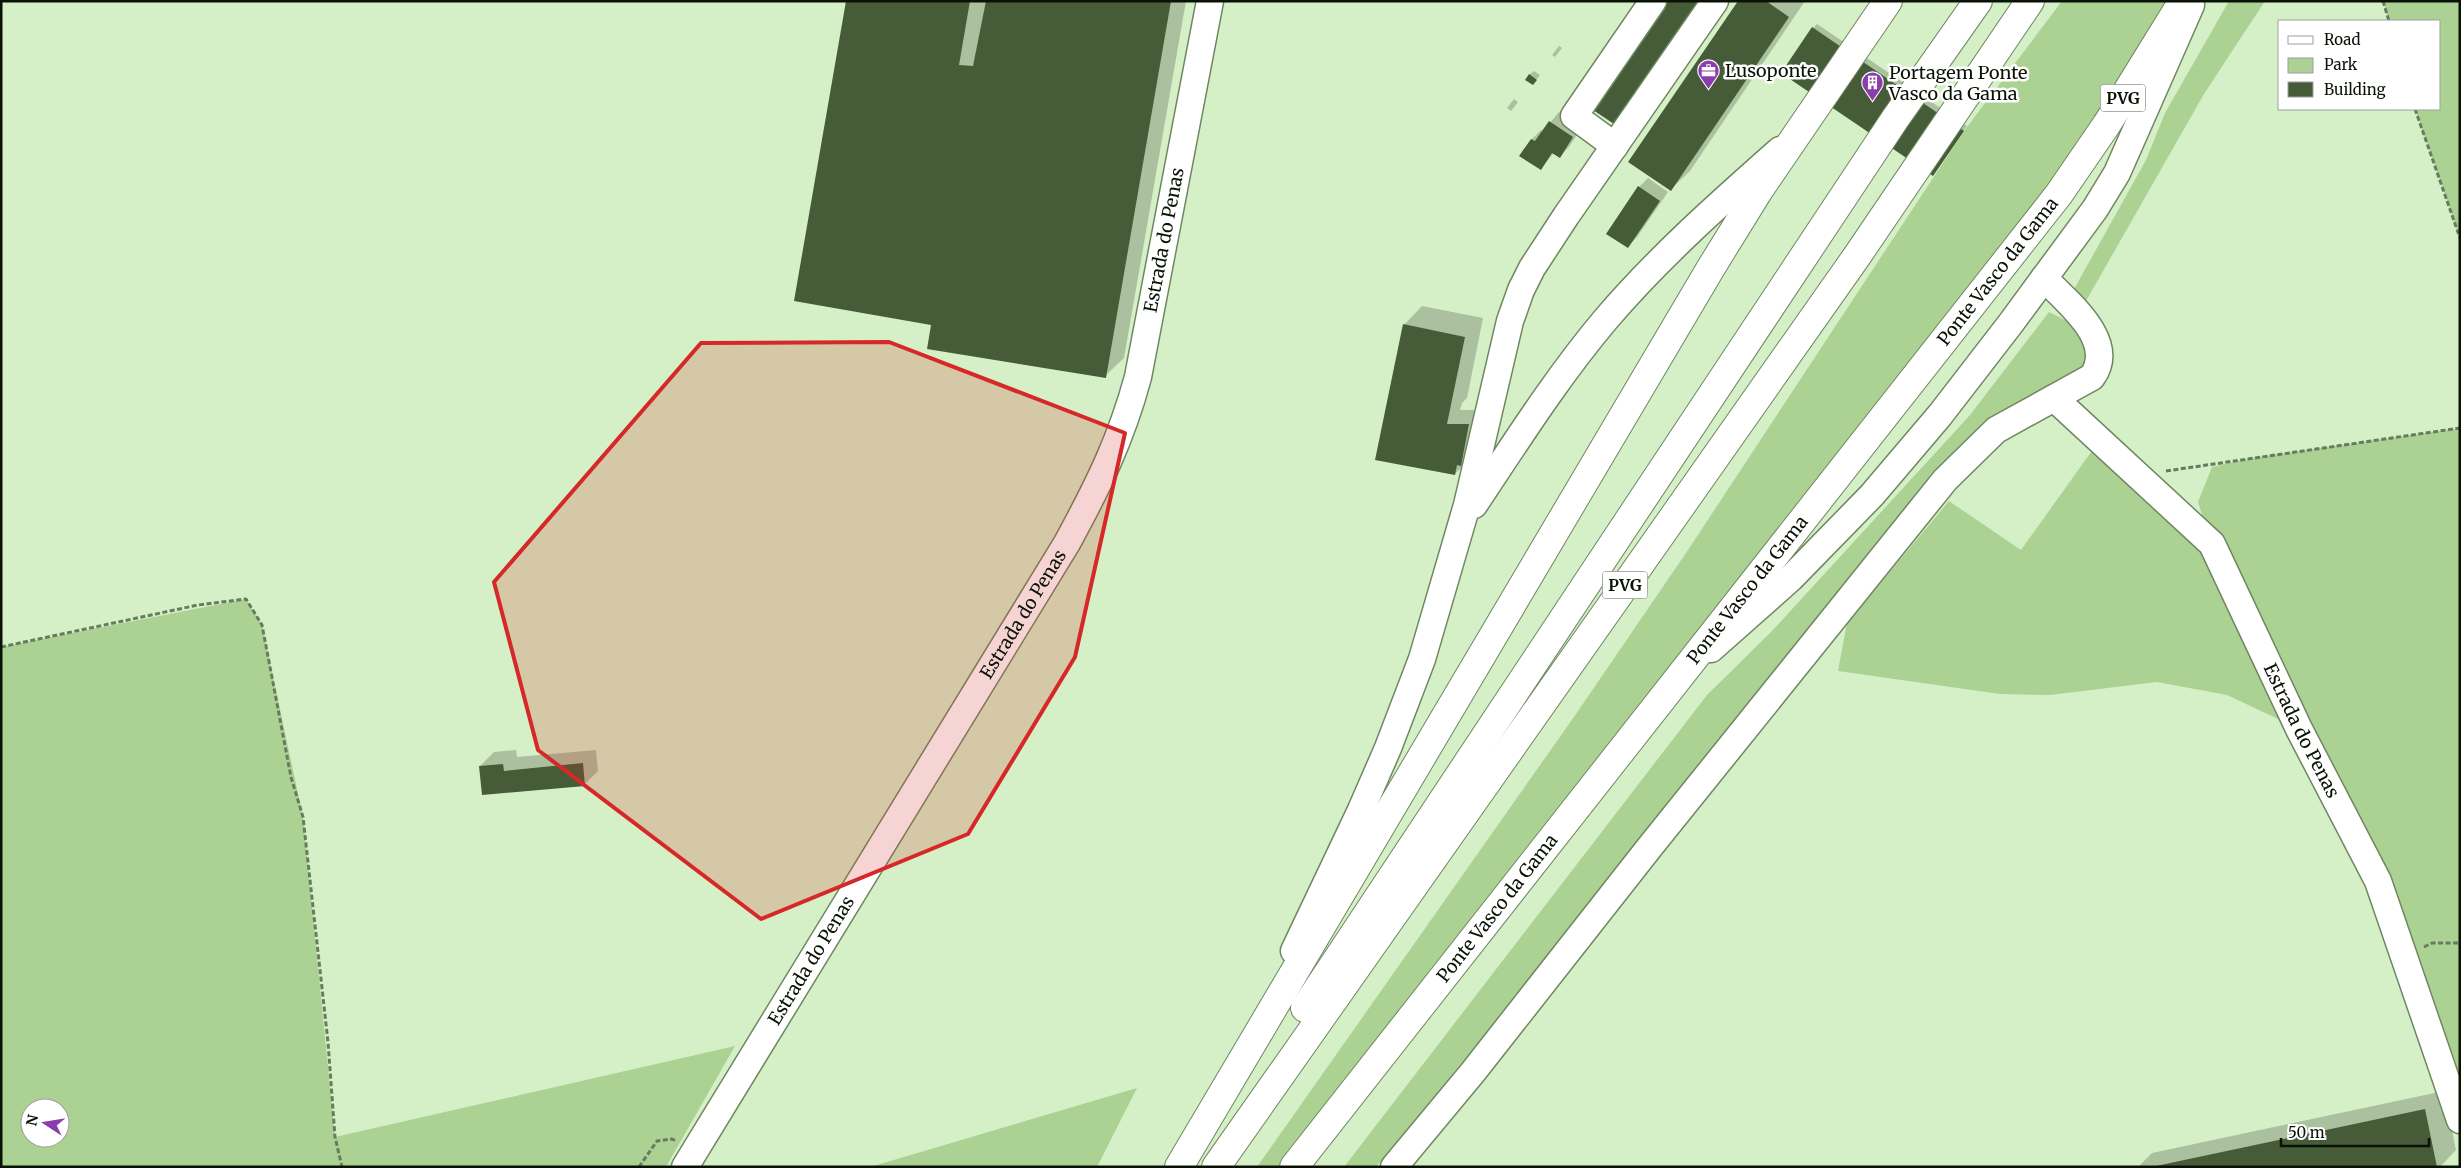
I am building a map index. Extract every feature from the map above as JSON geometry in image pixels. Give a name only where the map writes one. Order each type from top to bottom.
[{"type":"highway","points":[[1179,1167],[1712,266],[1796,136],[1888,1]]},
{"type":"highway","name":"PVG","points":[[1201,1167],[1884,135],[1978,1]]},
{"type":"highway","name":"PVG","points":[[1216,1167],[1852,264],[2030,1]]},
{"type":"highway","name":"Ponte Vasco da Gama","points":[[1294,1167],[2059,194],[2107,124],[2183,1]]},
{"type":"street","name":"Estrada do Penas","points":[[689,1158],[1066,543],[1113,455],[1127,418],[1138,377],[1210,1]]},
{"type":"street","points":[[1615,146],[1574,116],[1652,1]]},
{"type":"street","points":[[1244,1056],[1357,819],[1388,748],[1422,659],[1510,321],[1521,290],[1543,251],[1715,1]]},
{"type":"street","points":[[1682,674],[1791,578],[1878,489],[1940,415],[2044,278],[2094,210],[2117,173],[2192,1]]},
{"type":"street","points":[[1460,509],[1611,314],[1688,232],[1796,136]]},
{"type":"street","points":[[1394,1167],[1473,1072],[1685,802],[1945,480],[1996,430],[2085,383],[2098,369],[2101,359],[2100,346],[2077,313],[2044,278]]},
{"type":"street","name":"Estrada do Penas","points":[[2054,398],[2212,544],[2299,729],[2378,881],[2460,1120]]},
{"type":"path","points":[[2383,1],[2389,20]]},
{"type":"path","points":[[2415,110],[2460,238]]},
{"type":"path","points":[[2137,476],[2460,428]]},
{"type":"path","points":[[1,647],[198,605],[246,599],[262,625],[291,776],[303,816],[328,1042],[335,1137],[342,1167]]},
{"type":"path","points":[[2404,958],[2432,943],[2460,943]]},
{"type":"path","points":[[639,1167],[657,1140],[672,1139],[689,1158]]},
{"type":"highlighted area","points":[[889,342],[1125,433],[1075,657],[968,834],[761,919],[538,750],[494,582],[701,343]]},
{"type":"green space","points":[[2062,1],[2169,1],[2105,106],[1935,342],[1750,579],[1279,1167],[1257,1167],[1576,714],[1688,550],[1964,131]]},
{"type":"green space","points":[[2229,1],[2265,1],[2204,94],[2086,301],[2073,291],[2146,160],[2165,113]]},
{"type":"green space","points":[[2383,1],[2460,1],[2460,238],[2415,110],[2441,110],[2441,20],[2389,20]]},
{"type":"green space","points":[[2049,312],[2069,322],[2090,338],[2089,366],[1993,424],[1737,728],[1376,1167],[1344,1167],[1707,695],[1773,630],[1970,415]]},
{"type":"green space","points":[[2460,428],[2460,1120],[2378,881],[2299,729],[2227,695],[2157,682],[2050,695],[2000,694],[1838,671],[1847,623],[1949,501],[2021,550],[2099,441],[2211,543],[2198,502],[2212,467],[2252,458]]},
{"type":"green space","points":[[246,599],[262,625],[303,817],[335,1137],[735,1046],[666,1167],[1,1167],[1,647]]},
{"type":"green space","points":[[1137,1088],[1097,1167],[870,1167]]},
{"type":"building","points":[[846,1],[970,1],[959,65],[973,66],[986,1],[1171,1],[1106,378],[927,349],[931,325],[794,301]]},
{"type":"building","points":[[1663,1],[1698,1],[1614,124],[1590,108]]},
{"type":"building","name":"Lusoponte","points":[[1738,1],[1766,1],[1789,17],[1671,191],[1628,162]]},
{"type":"building","name":"Portagem Ponte Vasco da Gama","points":[[1812,27],[1964,131],[1933,176],[1781,73]]},
{"type":"building","points":[[1529,74],[1537,80],[1533,85],[1525,80]]},
{"type":"building","points":[[1549,121],[1573,137],[1560,158],[1552,153],[1541,170],[1519,156],[1531,139],[1535,141]]},
{"type":"building","points":[[1638,186],[1660,201],[1628,248],[1606,234]]},
{"type":"building","points":[[1403,324],[1465,337],[1447,424],[1469,424],[1461,466],[1457,465],[1455,475],[1375,460]]},
{"type":"building","points":[[583,763],[585,786],[482,795],[479,766],[503,764],[504,771]]},
{"type":"building","points":[[2425,1109],[2437,1167],[2156,1167],[2156,1166]]},
{"type":"place","name":"Lusoponte","points":[[1709,90]]},
{"type":"place","name":"Portagem Ponte Vasco da Gama","points":[[1873,102]]}]
